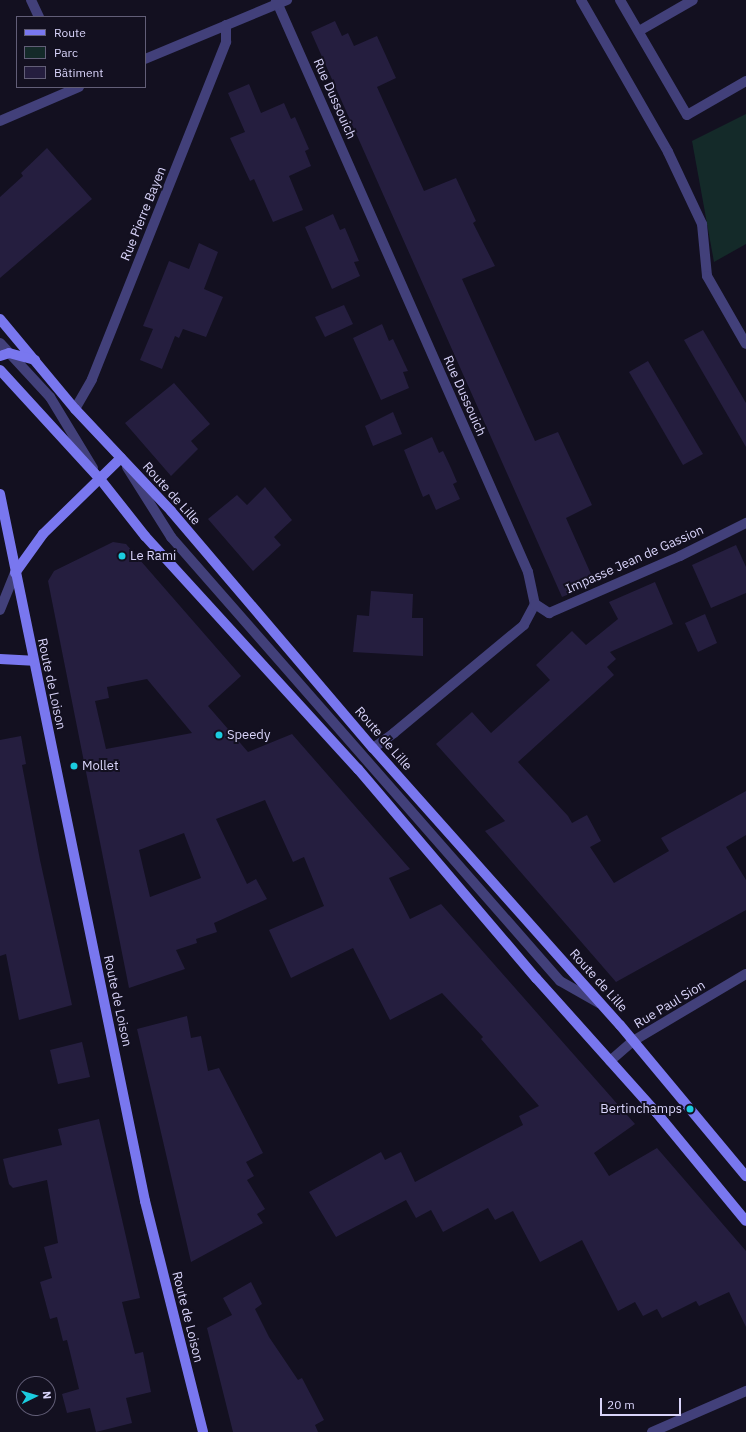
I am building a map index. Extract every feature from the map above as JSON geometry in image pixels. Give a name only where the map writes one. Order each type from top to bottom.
[{"type":"main road","name":"Route de Lille","points":[[0,319],[75,409],[178,520],[373,748],[601,1004],[746,1176]]},
{"type":"main road","points":[[4,354],[35,360]]},
{"type":"main road","points":[[0,370],[100,479],[145,536],[358,769],[746,1221]]},
{"type":"main road","points":[[15,573],[43,534],[121,458]]},
{"type":"main road","name":"Route de Loison","points":[[0,494],[33,661],[145,1201],[203,1432]]},
{"type":"main road","points":[[0,659],[33,661]]},
{"type":"street","points":[[31,0],[39,16]]},
{"type":"street","points":[[581,0],[668,152],[702,224],[707,276],[746,344]]},
{"type":"street","points":[[620,0],[687,115],[746,81]]},
{"type":"street","points":[[639,31],[693,0]]},
{"type":"street","points":[[146,59],[280,1]]},
{"type":"street","name":"Rue Dussouich","points":[[280,1],[528,572],[535,604]]},
{"type":"street","name":"Rue Pierre Bayen","points":[[75,409],[92,379],[226,42],[226,25]]},
{"type":"street","points":[[0,120],[73,88]]},
{"type":"street","points":[[0,344],[4,354],[50,397],[100,479]]},
{"type":"street","points":[[121,458],[171,537],[560,981],[601,1004]]},
{"type":"street","name":"Impasse Jean de Gassion","points":[[535,604],[549,613],[680,556],[746,523]]},
{"type":"street","points":[[0,610],[15,573]]},
{"type":"street","points":[[373,748],[394,733],[524,625],[535,604]]},
{"type":"street","name":"Rue Paul Sion","points":[[610,1061],[633,1041],[746,974]]},
{"type":"street","points":[[652,1432],[746,1391]]},
{"type":"green space","points":[[746,114],[746,244],[714,262],[692,141]]},
{"type":"building","points":[[335,21],[342,36],[348,33],[354,46],[377,36],[396,78],[377,87],[424,191],[456,178],[476,221],[473,223],[495,266],[462,279],[535,441],[558,432],[592,505],[566,518],[595,583],[562,597],[311,32]]},
{"type":"building","points":[[249,84],[261,113],[284,103],[291,119],[295,117],[309,149],[305,151],[311,166],[289,176],[303,210],[273,222],[254,179],[250,181],[230,138],[245,132],[228,93]]},
{"type":"building","points":[[47,148],[92,199],[0,278],[0,197],[23,176],[21,173]]},
{"type":"building","points":[[333,214],[340,230],[345,228],[359,261],[354,262],[360,276],[332,289],[305,227]]},
{"type":"building","points":[[199,243],[218,252],[204,289],[223,297],[206,337],[183,329],[179,338],[175,336],[162,369],[140,360],[153,329],[143,326],[169,261],[189,269]]},
{"type":"building","points":[[344,305],[353,324],[325,337],[315,317]]},
{"type":"building","points":[[382,324],[389,341],[393,339],[408,371],[403,372],[409,388],[381,400],[353,338]]},
{"type":"building","points":[[703,330],[746,403],[746,447],[684,340]]},
{"type":"building","points":[[648,361],[703,454],[683,465],[629,372]]},
{"type":"building","points":[[174,383],[210,424],[191,441],[198,449],[171,476],[125,423]]},
{"type":"building","points":[[393,412],[402,434],[373,446],[365,426]]},
{"type":"building","points":[[432,437],[439,453],[443,451],[451,468],[457,482],[453,484],[460,499],[436,510],[429,494],[423,497],[404,450]]},
{"type":"building","points":[[265,487],[292,520],[274,537],[281,545],[253,571],[208,519],[237,495],[247,505]]},
{"type":"building","points":[[113,542],[126,544],[241,676],[208,706],[248,752],[292,734],[410,869],[389,878],[410,919],[441,904],[635,1124],[594,1153],[609,1176],[657,1148],[746,1251],[746,1327],[729,1292],[699,1306],[696,1301],[662,1318],[657,1309],[643,1316],[635,1302],[618,1311],[582,1240],[540,1262],[513,1211],[495,1220],[488,1208],[443,1232],[431,1210],[416,1218],[406,1200],[336,1237],[309,1192],[381,1152],[385,1160],[401,1152],[415,1182],[523,1125],[519,1116],[539,1106],[481,1039],[483,1037],[442,993],[390,1020],[353,948],[291,978],[269,930],[324,906],[304,857],[293,862],[265,800],[216,819],[247,884],[256,879],[267,899],[214,923],[217,932],[196,939],[197,943],[176,950],[185,969],[129,988],[48,581],[54,571]],"holes":[[[147,679],[192,733],[106,749],[95,701],[109,698],[107,687]],[[184,833],[201,878],[150,897],[139,850]]]},
{"type":"building","points":[[736,545],[746,567],[746,593],[711,608],[692,565]]},
{"type":"building","points":[[655,582],[673,624],[610,652],[616,659],[607,667],[614,675],[518,762],[568,816],[572,823],[587,815],[601,841],[590,847],[614,883],[669,851],[661,838],[746,791],[746,835],[726,847],[746,880],[746,910],[616,982],[485,831],[505,821],[436,744],[472,712],[491,733],[550,680],[536,665],[572,631],[586,645],[618,619],[609,602]]},
{"type":"building","points":[[371,591],[413,594],[412,618],[423,618],[423,656],[353,652],[357,615],[369,616]]},
{"type":"building","points":[[705,614],[717,643],[698,652],[685,623]]},
{"type":"building","points":[[21,736],[26,764],[22,765],[40,860],[72,1005],[19,1020],[6,954],[0,956],[0,740]]},
{"type":"building","points":[[187,1016],[191,1038],[201,1036],[208,1071],[219,1068],[263,1153],[246,1162],[254,1176],[247,1180],[265,1209],[257,1214],[263,1223],[191,1262],[137,1029]]},
{"type":"building","points":[[82,1042],[90,1077],[58,1084],[50,1050]]},
{"type":"building","points":[[99,1119],[140,1298],[122,1302],[135,1354],[143,1352],[151,1392],[126,1398],[132,1423],[96,1432],[90,1408],[67,1413],[62,1394],[79,1389],[67,1340],[63,1341],[57,1317],[50,1319],[40,1282],[52,1278],[44,1247],[58,1243],[47,1180],[13,1188],[9,1184],[3,1159],[62,1145],[58,1129]]},
{"type":"building","points":[[251,1282],[262,1304],[255,1309],[269,1337],[298,1380],[302,1378],[324,1420],[315,1425],[318,1432],[233,1432],[207,1328],[232,1315],[223,1298]]},
{"type":"place","name":"Le Rami","points":[[122,556]]},
{"type":"place","name":"Speedy","points":[[219,735]]},
{"type":"place","name":"Mollet","points":[[74,766]]},
{"type":"place","name":"Bertinchamps","points":[[690,1109]]}]
